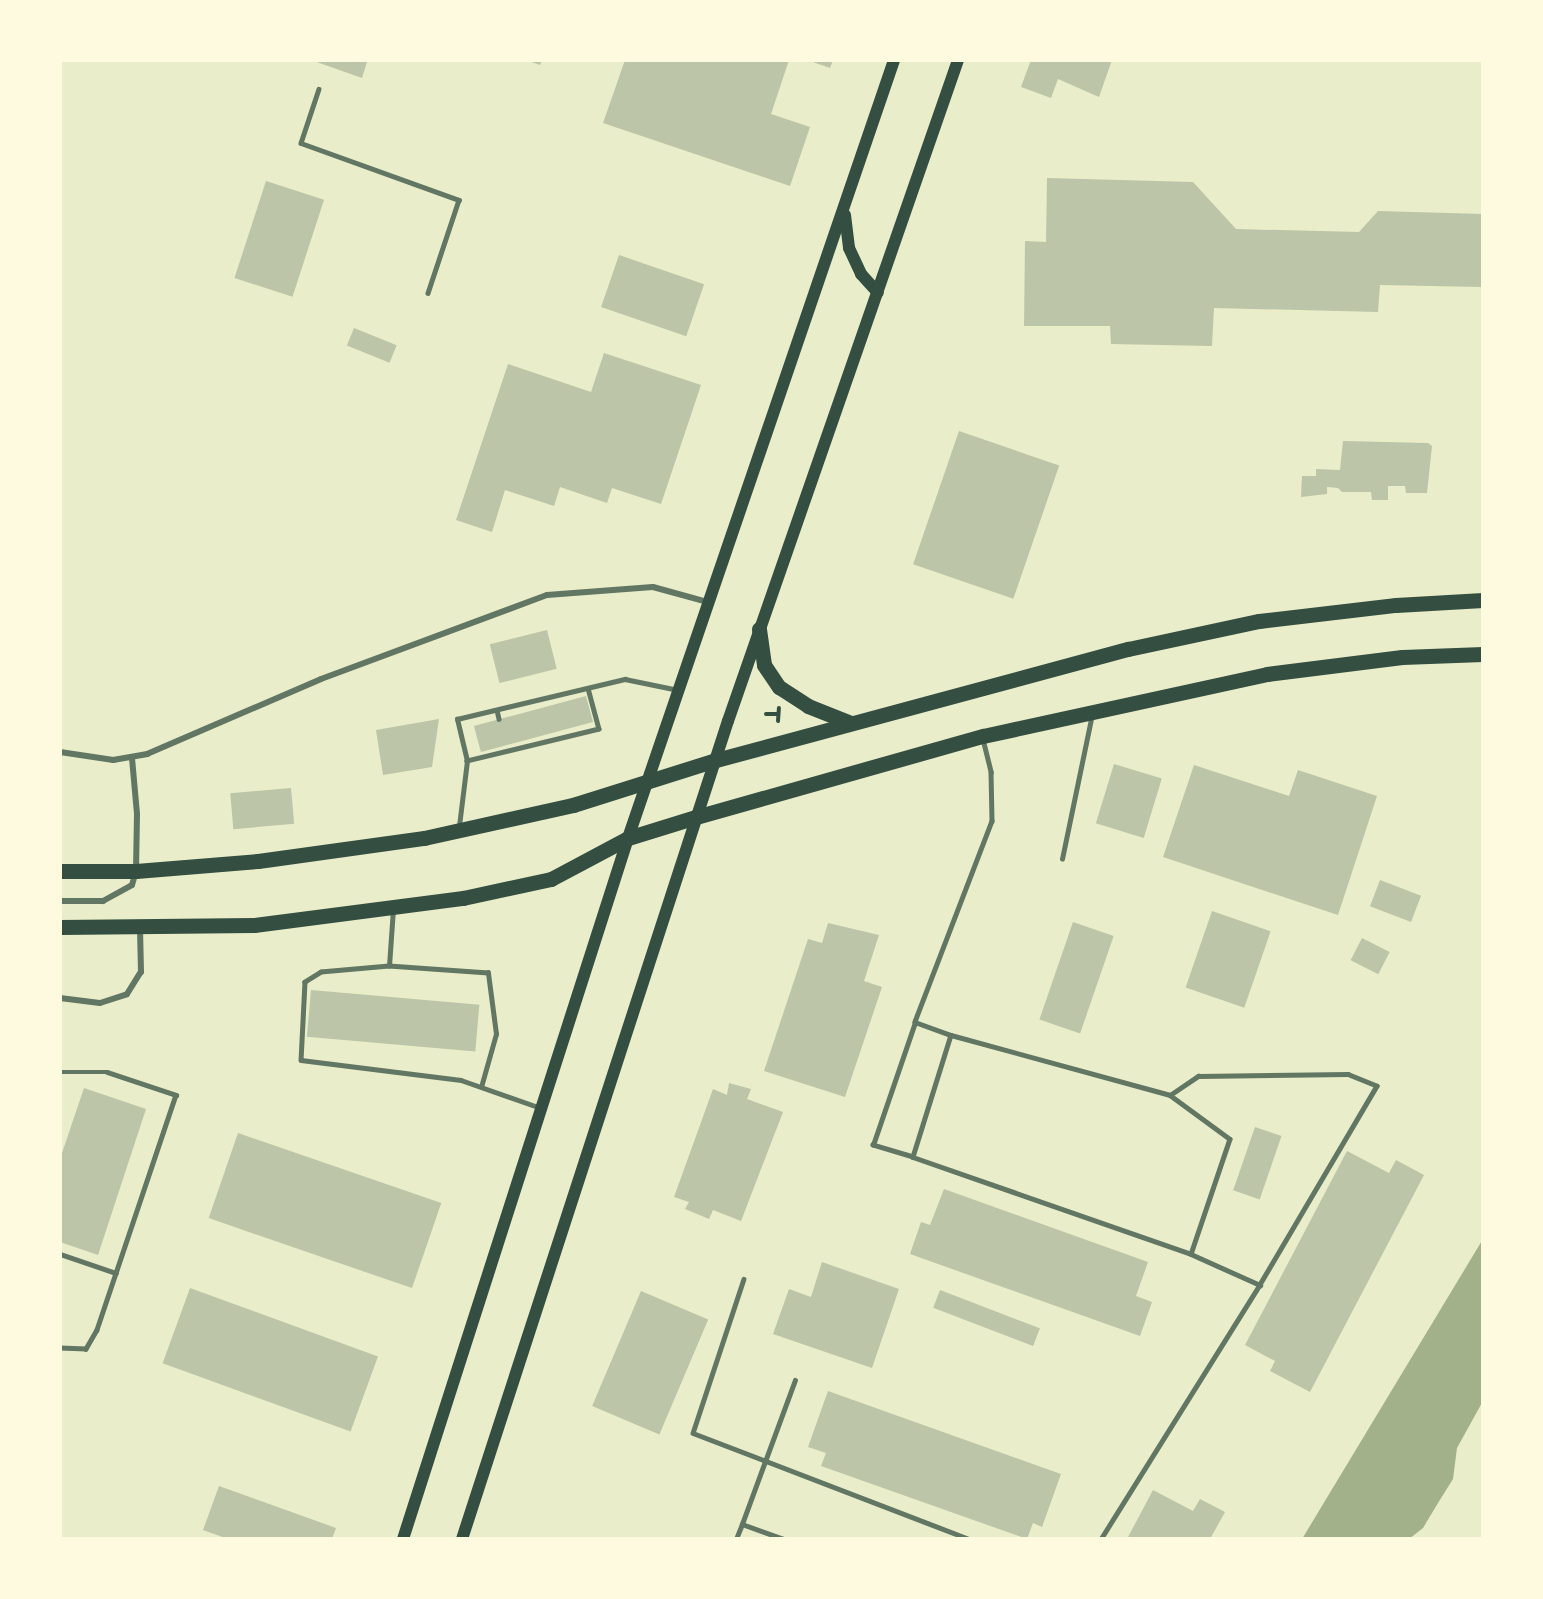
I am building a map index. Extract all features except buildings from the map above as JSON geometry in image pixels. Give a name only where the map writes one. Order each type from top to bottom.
[{"type":"main road","points":[[403,1539],[628,838],[894,60]]},
{"type":"main road","points":[[462,1539],[759,629],[958,60]]},
{"type":"main road","points":[[844,211],[849,248],[861,274],[878,293]]},
{"type":"main road","points":[[60,871],[136,871],[299,857],[458,831],[573,805],[716,760],[1027,673],[1259,621],[1396,605],[1483,600]]},
{"type":"main road","points":[[759,629],[764,665],[779,687],[807,706],[851,723]]},
{"type":"main road","points":[[60,927],[140,929],[254,925],[393,909],[551,879],[628,838],[983,736],[1267,674],[1402,657],[1483,654]]},
{"type":"street","points":[[60,752],[95,759],[132,758],[321,679],[547,595],[654,587],[708,602]]},
{"type":"street","points":[[60,902],[103,901],[132,885],[136,871],[137,814],[132,758]]},
{"type":"street","points":[[60,998],[100,1003],[127,994],[141,972],[140,929]]},
{"type":"lane","points":[[319,89],[301,143],[459,200],[428,292]]},
{"type":"lane","points":[[458,831],[467,761],[457,719],[625,679],[678,690]]},
{"type":"lane","points":[[467,761],[598,729],[588,688]]},
{"type":"lane","points":[[561,694],[562,703]]},
{"type":"lane","points":[[528,702],[530,711]]},
{"type":"lane","points":[[497,710],[499,719]]},
{"type":"lane","points":[[1062,859],[1092,711]]},
{"type":"lane","points":[[567,729],[569,736]]},
{"type":"lane","points":[[983,736],[991,772],[992,821],[915,1022],[873,1145],[1191,1254],[1260,1285]]},
{"type":"lane","points":[[536,737],[537,744]]},
{"type":"lane","points":[[505,745],[507,751]]},
{"type":"lane","points":[[389,966],[393,909]]},
{"type":"lane","points":[[481,1087],[496,1034],[488,972],[389,966],[321,972],[305,982],[301,1060],[461,1080],[481,1087],[543,1108]]},
{"type":"lane","points":[[915,1022],[951,1035],[1170,1095],[1230,1139],[1191,1254]]},
{"type":"lane","points":[[913,1157],[951,1035]]},
{"type":"lane","points":[[60,1072],[107,1072],[177,1095],[97,1330],[86,1349],[60,1348]]},
{"type":"lane","points":[[1101,1539],[1260,1285],[1377,1086],[1348,1074],[1198,1076],[1170,1095]]},
{"type":"lane","points":[[60,1254],[116,1273]]},
{"type":"lane","points":[[744,1279],[693,1433],[969,1539]]},
{"type":"lane","points":[[736,1539],[795,1380]]},
{"type":"lane","points":[[742,1524],[784,1539]]},
{"type":"path","points":[[778,721],[777,714],[781,705]]},
{"type":"path","points":[[766,714],[777,714]]},
{"type":"shaded area","points":[[1483,1239],[1483,1401],[1457,1448],[1453,1479],[1423,1528],[1409,1539],[1302,1539]]}]
